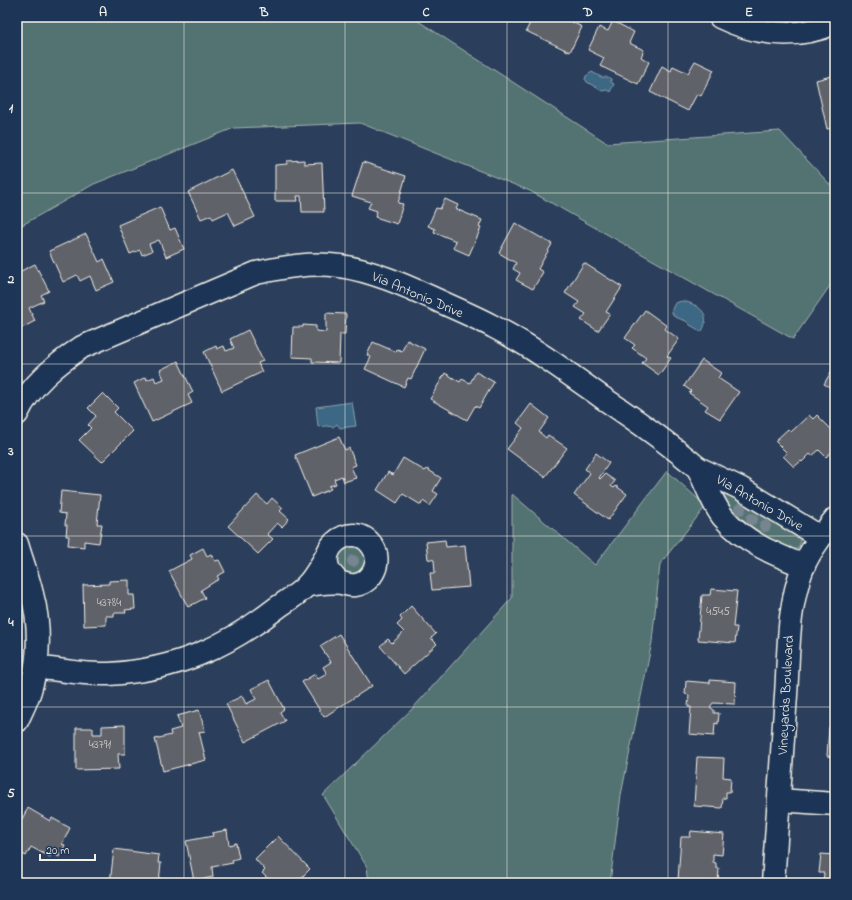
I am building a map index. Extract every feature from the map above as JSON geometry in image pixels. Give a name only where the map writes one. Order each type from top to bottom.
[{"type":"street","points":[[720,17],[744,28],[794,34],[821,29],[835,23]]},
{"type":"street","name":"Via Antonio Drive","points":[[17,414],[37,385],[57,364],[82,347],[256,273],[292,266],[313,264],[361,270],[399,283],[494,326],[575,377],[673,447],[698,468],[740,488],[820,537]]},
{"type":"street","name":"Via Antonio Drive","points":[[698,468],[723,517],[738,532],[762,548],[804,566]]},
{"type":"street","name":"Vineyards Boulevard","points":[[773,883],[788,640],[793,603],[804,566],[820,537],[835,519]]},
{"type":"street","points":[[36,667],[79,673],[107,674],[134,672],[164,666],[198,656],[234,638],[258,623],[307,585],[327,555],[330,547],[343,536],[359,536],[367,540],[374,549],[377,561],[375,569],[371,576],[364,582],[357,585],[341,583],[307,585]]},
{"type":"street","points":[[17,544],[32,595],[35,610],[38,646],[36,667],[31,687],[17,721]]},
{"type":"street","points":[[327,555],[329,571],[334,578],[341,583]]},
{"type":"street","points":[[779,800],[835,804]]},
{"type":"green space","points":[[17,17],[412,17],[607,143],[780,131],[835,190],[835,280],[793,339],[530,191],[360,123],[234,128],[94,184],[17,228]]},
{"type":"green space","points":[[667,471],[706,506],[660,564],[652,642],[621,795],[610,883],[369,883],[367,867],[323,795],[413,708],[512,598],[512,494],[595,565]]},
{"type":"green space","points":[[728,492],[799,536],[801,540],[799,547],[794,550],[787,549],[756,530],[735,513],[724,500],[723,494]]},
{"type":"green space","points":[[352,546],[362,550],[366,560],[362,570],[352,574],[342,570],[338,560],[342,550]]},
{"type":"water","points":[[592,72],[601,77],[608,77],[611,79],[611,82],[614,84],[610,92],[607,90],[602,91],[587,82],[585,79],[586,76]]},
{"type":"water","points":[[682,301],[698,307],[705,315],[705,325],[702,331],[700,332],[686,321],[675,317],[672,313],[675,303]]},
{"type":"water","points":[[352,402],[356,426],[340,428],[337,424],[333,427],[318,427],[316,407]]},
{"type":"building","points":[[533,17],[574,18],[572,22],[582,27],[570,52],[526,31]]},
{"type":"building","points":[[613,21],[634,32],[629,43],[644,50],[641,57],[649,62],[638,84],[600,66],[604,58],[588,50],[599,27],[608,31]]},
{"type":"building","points":[[695,61],[714,70],[701,96],[697,94],[688,111],[650,92],[662,66],[671,71],[673,66],[688,73]]},
{"type":"building","points":[[835,75],[835,128],[827,129],[816,80]]},
{"type":"building","points":[[304,160],[304,164],[322,163],[324,212],[302,212],[301,196],[297,196],[298,201],[275,201],[275,165],[287,164],[287,161]]},
{"type":"building","points":[[363,162],[406,176],[398,203],[403,204],[397,224],[375,217],[377,211],[368,208],[371,202],[352,196]]},
{"type":"building","points":[[232,170],[255,217],[235,226],[228,212],[213,219],[211,215],[201,219],[188,192]]},
{"type":"building","points":[[445,199],[458,205],[456,209],[482,220],[479,227],[481,228],[469,255],[453,248],[456,241],[434,232],[435,229],[428,226],[436,208],[440,209]]},
{"type":"building","points":[[160,207],[170,230],[175,228],[184,249],[166,257],[159,240],[149,244],[152,251],[142,255],[140,250],[130,254],[118,225]]},
{"type":"building","points":[[515,223],[552,244],[538,269],[543,272],[533,289],[516,280],[520,273],[513,269],[516,263],[499,253]]},
{"type":"building","points":[[86,234],[99,262],[104,259],[114,282],[96,290],[90,276],[80,281],[77,275],[63,282],[49,251]]},
{"type":"building","points":[[584,263],[622,287],[606,312],[610,314],[598,331],[581,320],[586,314],[575,307],[579,302],[565,293]]},
{"type":"building","points":[[35,264],[49,291],[41,295],[44,301],[29,308],[35,321],[18,330],[17,273]]},
{"type":"building","points":[[645,310],[667,326],[665,329],[679,339],[667,356],[671,358],[659,375],[642,363],[646,358],[632,348],[635,345],[625,338]]},
{"type":"building","points":[[326,313],[346,314],[345,334],[340,334],[339,363],[312,362],[312,358],[292,357],[293,327],[303,327],[303,325],[316,326],[316,331],[326,332]]},
{"type":"building","points":[[248,330],[263,361],[258,363],[262,372],[222,391],[204,352],[216,346],[217,349],[224,346],[226,351],[234,348],[230,339]]},
{"type":"building","points":[[407,340],[425,349],[411,379],[408,378],[404,387],[365,369],[371,357],[367,355],[373,342],[396,352],[397,349],[402,351]]},
{"type":"building","points":[[702,360],[721,373],[718,378],[739,392],[720,419],[705,410],[708,406],[689,393],[691,391],[684,386]]},
{"type":"building","points":[[178,361],[193,392],[188,395],[192,403],[152,422],[134,383],[146,377],[147,380],[154,377],[156,382],[164,379],[160,370]]},
{"type":"building","points":[[835,365],[835,390],[824,384]]},
{"type":"building","points":[[476,372],[494,382],[479,408],[475,406],[467,420],[430,399],[445,373],[460,382],[462,379],[470,383]]},
{"type":"building","points":[[103,393],[118,408],[114,412],[133,431],[102,462],[79,440],[91,428],[88,425],[96,416],[88,408]]},
{"type":"building","points":[[531,404],[549,418],[539,432],[546,438],[548,435],[567,448],[545,477],[507,449],[523,428],[517,423]]},
{"type":"building","points":[[809,415],[813,419],[817,415],[835,433],[835,449],[826,457],[819,450],[812,456],[810,454],[794,467],[783,456],[787,453],[775,441],[788,429],[791,432]]},
{"type":"building","points":[[339,437],[345,450],[349,448],[356,465],[351,467],[356,478],[344,482],[342,476],[334,479],[336,484],[329,486],[331,489],[312,497],[295,455]]},
{"type":"building","points":[[596,453],[609,463],[599,478],[600,479],[605,474],[615,481],[611,486],[614,488],[616,486],[627,494],[608,520],[574,495],[590,473],[585,469]]},
{"type":"building","points":[[403,458],[425,471],[427,469],[441,478],[433,491],[438,494],[430,506],[423,501],[421,505],[403,494],[397,503],[377,490],[388,472],[393,475]]},
{"type":"building","points":[[61,491],[100,495],[97,524],[102,524],[99,543],[84,541],[84,547],[68,545],[69,536],[66,536],[67,525],[65,525],[66,514],[59,513]]},
{"type":"building","points":[[257,495],[267,504],[272,498],[283,508],[280,511],[289,519],[282,527],[277,523],[267,534],[273,539],[258,554],[228,526]]},
{"type":"building","points":[[445,540],[446,547],[465,545],[469,587],[432,590],[430,573],[435,573],[434,560],[428,559],[426,542]]},
{"type":"building","points":[[203,548],[207,556],[211,554],[215,561],[219,560],[225,572],[217,576],[219,579],[201,590],[205,598],[188,607],[169,571],[192,559],[190,555]]},
{"type":"building","points":[[129,580],[129,595],[134,595],[135,609],[125,610],[126,613],[114,613],[114,616],[106,616],[106,625],[84,626],[83,585],[109,584],[109,581]]},
{"type":"building","points":[[711,589],[737,591],[733,627],[737,627],[735,643],[698,640],[702,595],[710,595]]},
{"type":"building","points":[[411,606],[436,634],[431,638],[437,644],[404,674],[380,646],[388,639],[392,643],[404,632],[397,625],[402,620],[400,617]]},
{"type":"building","points":[[339,634],[372,686],[324,717],[302,682],[315,674],[318,679],[327,674],[323,667],[331,662],[320,646]]},
{"type":"building","points":[[269,680],[284,709],[280,712],[285,721],[245,742],[226,704],[242,696],[246,704],[256,699],[251,689]]},
{"type":"building","points":[[710,680],[736,682],[735,704],[713,703],[710,707],[714,710],[714,713],[719,713],[718,724],[715,723],[714,736],[689,734],[691,707],[688,707],[689,695],[685,694],[686,681],[710,683]]},
{"type":"building","points":[[835,707],[835,757],[827,756],[829,727],[833,727]]},
{"type":"building","points":[[199,710],[205,731],[199,732],[206,760],[163,771],[155,739],[171,735],[170,731],[181,728],[177,716]]},
{"type":"building","points":[[125,725],[125,754],[118,754],[119,769],[76,770],[76,728],[93,728],[93,734],[102,734],[102,726]]},
{"type":"building","points":[[697,757],[724,758],[723,777],[731,778],[730,792],[726,792],[726,798],[723,798],[722,808],[694,806]]},
{"type":"building","points":[[28,808],[50,821],[52,818],[70,828],[62,844],[65,845],[59,857],[52,853],[50,857],[31,847],[26,856],[17,851],[17,828]]},
{"type":"building","points":[[227,830],[229,845],[236,843],[239,858],[232,860],[233,863],[212,867],[213,877],[194,881],[186,841],[213,836],[212,833]]},
{"type":"building","points":[[691,831],[724,834],[722,855],[713,854],[713,862],[716,863],[716,868],[719,868],[718,883],[678,880],[681,837],[690,837]]},
{"type":"building","points":[[278,836],[310,869],[296,883],[270,883],[271,882],[262,873],[265,870],[255,859]]},
{"type":"building","points":[[114,849],[159,855],[158,863],[161,863],[159,882],[110,883]]},
{"type":"building","points":[[821,854],[835,855],[835,883],[823,883],[824,873],[819,873]]}]
